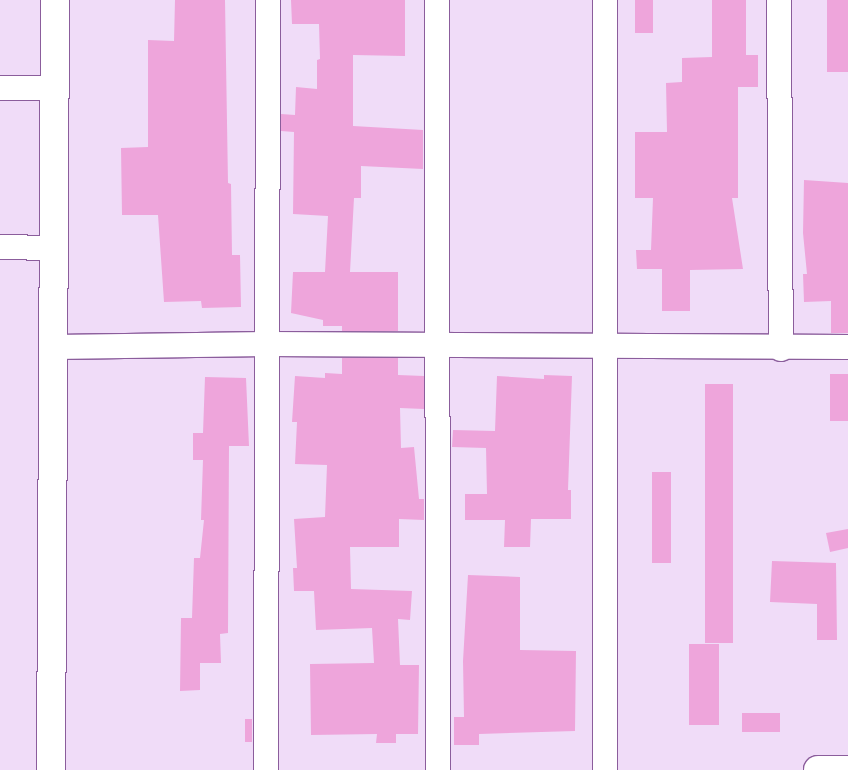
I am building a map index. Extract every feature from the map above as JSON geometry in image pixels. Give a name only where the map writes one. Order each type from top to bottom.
[{"type":"street","points":[[51,770],[55,0]]},
{"type":"street","points":[[266,770],[268,0]]},
{"type":"street","points":[[437,0],[438,770]]},
{"type":"street","points":[[604,770],[607,347],[606,0]]},
{"type":"street","points":[[779,0],[781,349]]},
{"type":"street","points":[[0,88],[54,88]]},
{"type":"street","points":[[0,247],[54,248]]},
{"type":"street","points":[[54,347],[268,344],[781,349],[848,347]]},
{"type":"street","points":[[818,770],[848,770]]},
{"type":"building","points":[[175,0],[225,0],[228,183],[231,184],[232,255],[240,255],[241,307],[202,308],[201,301],[164,302],[158,215],[122,215],[121,148],[148,147],[148,40],[174,41]]},
{"type":"building","points":[[291,0],[405,0],[405,56],[353,55],[353,126],[423,130],[423,169],[361,166],[361,198],[354,198],[350,272],[398,272],[398,331],[342,331],[342,326],[323,326],[323,320],[291,313],[293,272],[325,272],[328,216],[293,214],[294,132],[281,131],[281,114],[295,115],[296,87],[317,89],[317,60],[320,59],[319,24],[292,24]]},
{"type":"building","points":[[635,0],[653,0],[653,33],[635,33]]},
{"type":"building","points":[[712,0],[746,0],[746,55],[758,55],[758,87],[738,87],[738,198],[732,198],[743,269],[690,270],[690,311],[662,311],[662,269],[637,269],[636,250],[651,250],[653,198],[635,198],[635,132],[667,132],[666,83],[682,82],[682,58],[712,57]]},
{"type":"building","points":[[827,0],[848,0],[848,72],[827,72]]},
{"type":"building","points":[[804,180],[848,183],[848,333],[831,333],[831,301],[804,302],[803,274],[807,274],[803,233]]},
{"type":"building","points":[[342,358],[398,358],[398,375],[424,376],[424,409],[400,408],[401,448],[414,447],[419,499],[424,499],[424,520],[399,519],[399,547],[350,547],[351,589],[412,591],[410,620],[398,619],[400,665],[419,665],[418,734],[396,734],[396,743],[376,743],[377,734],[311,735],[310,664],[374,663],[372,628],[316,630],[314,591],[294,591],[293,568],[297,568],[294,519],[325,517],[327,465],[295,464],[297,422],[292,422],[295,376],[325,378],[325,373],[342,374]]},
{"type":"building","points":[[830,374],[848,374],[848,421],[830,421]]},
{"type":"building","points":[[544,375],[572,376],[568,490],[571,490],[571,519],[531,519],[530,547],[504,547],[505,520],[465,520],[465,494],[487,494],[486,448],[452,447],[453,430],[495,431],[497,376],[544,379]]},
{"type":"building","points":[[205,377],[246,378],[249,446],[229,446],[228,633],[220,634],[221,663],[200,663],[200,690],[180,691],[181,618],[192,618],[194,558],[200,558],[204,520],[201,520],[203,460],[193,460],[193,433],[203,433]]},
{"type":"building","points":[[705,384],[733,384],[733,643],[705,643]]},
{"type":"building","points":[[652,472],[671,472],[671,563],[652,563]]},
{"type":"building","points":[[848,529],[848,548],[830,552],[826,533]]},
{"type":"building","points":[[772,561],[836,563],[837,640],[817,640],[817,604],[770,602]]},
{"type":"building","points":[[468,575],[520,577],[520,650],[576,651],[575,731],[479,734],[479,745],[454,745],[454,717],[464,717],[463,661]]},
{"type":"building","points":[[689,644],[719,644],[719,725],[689,725]]},
{"type":"building","points":[[742,713],[780,713],[780,732],[742,732]]},
{"type":"building","points":[[245,719],[252,719],[252,742],[245,742]]}]
